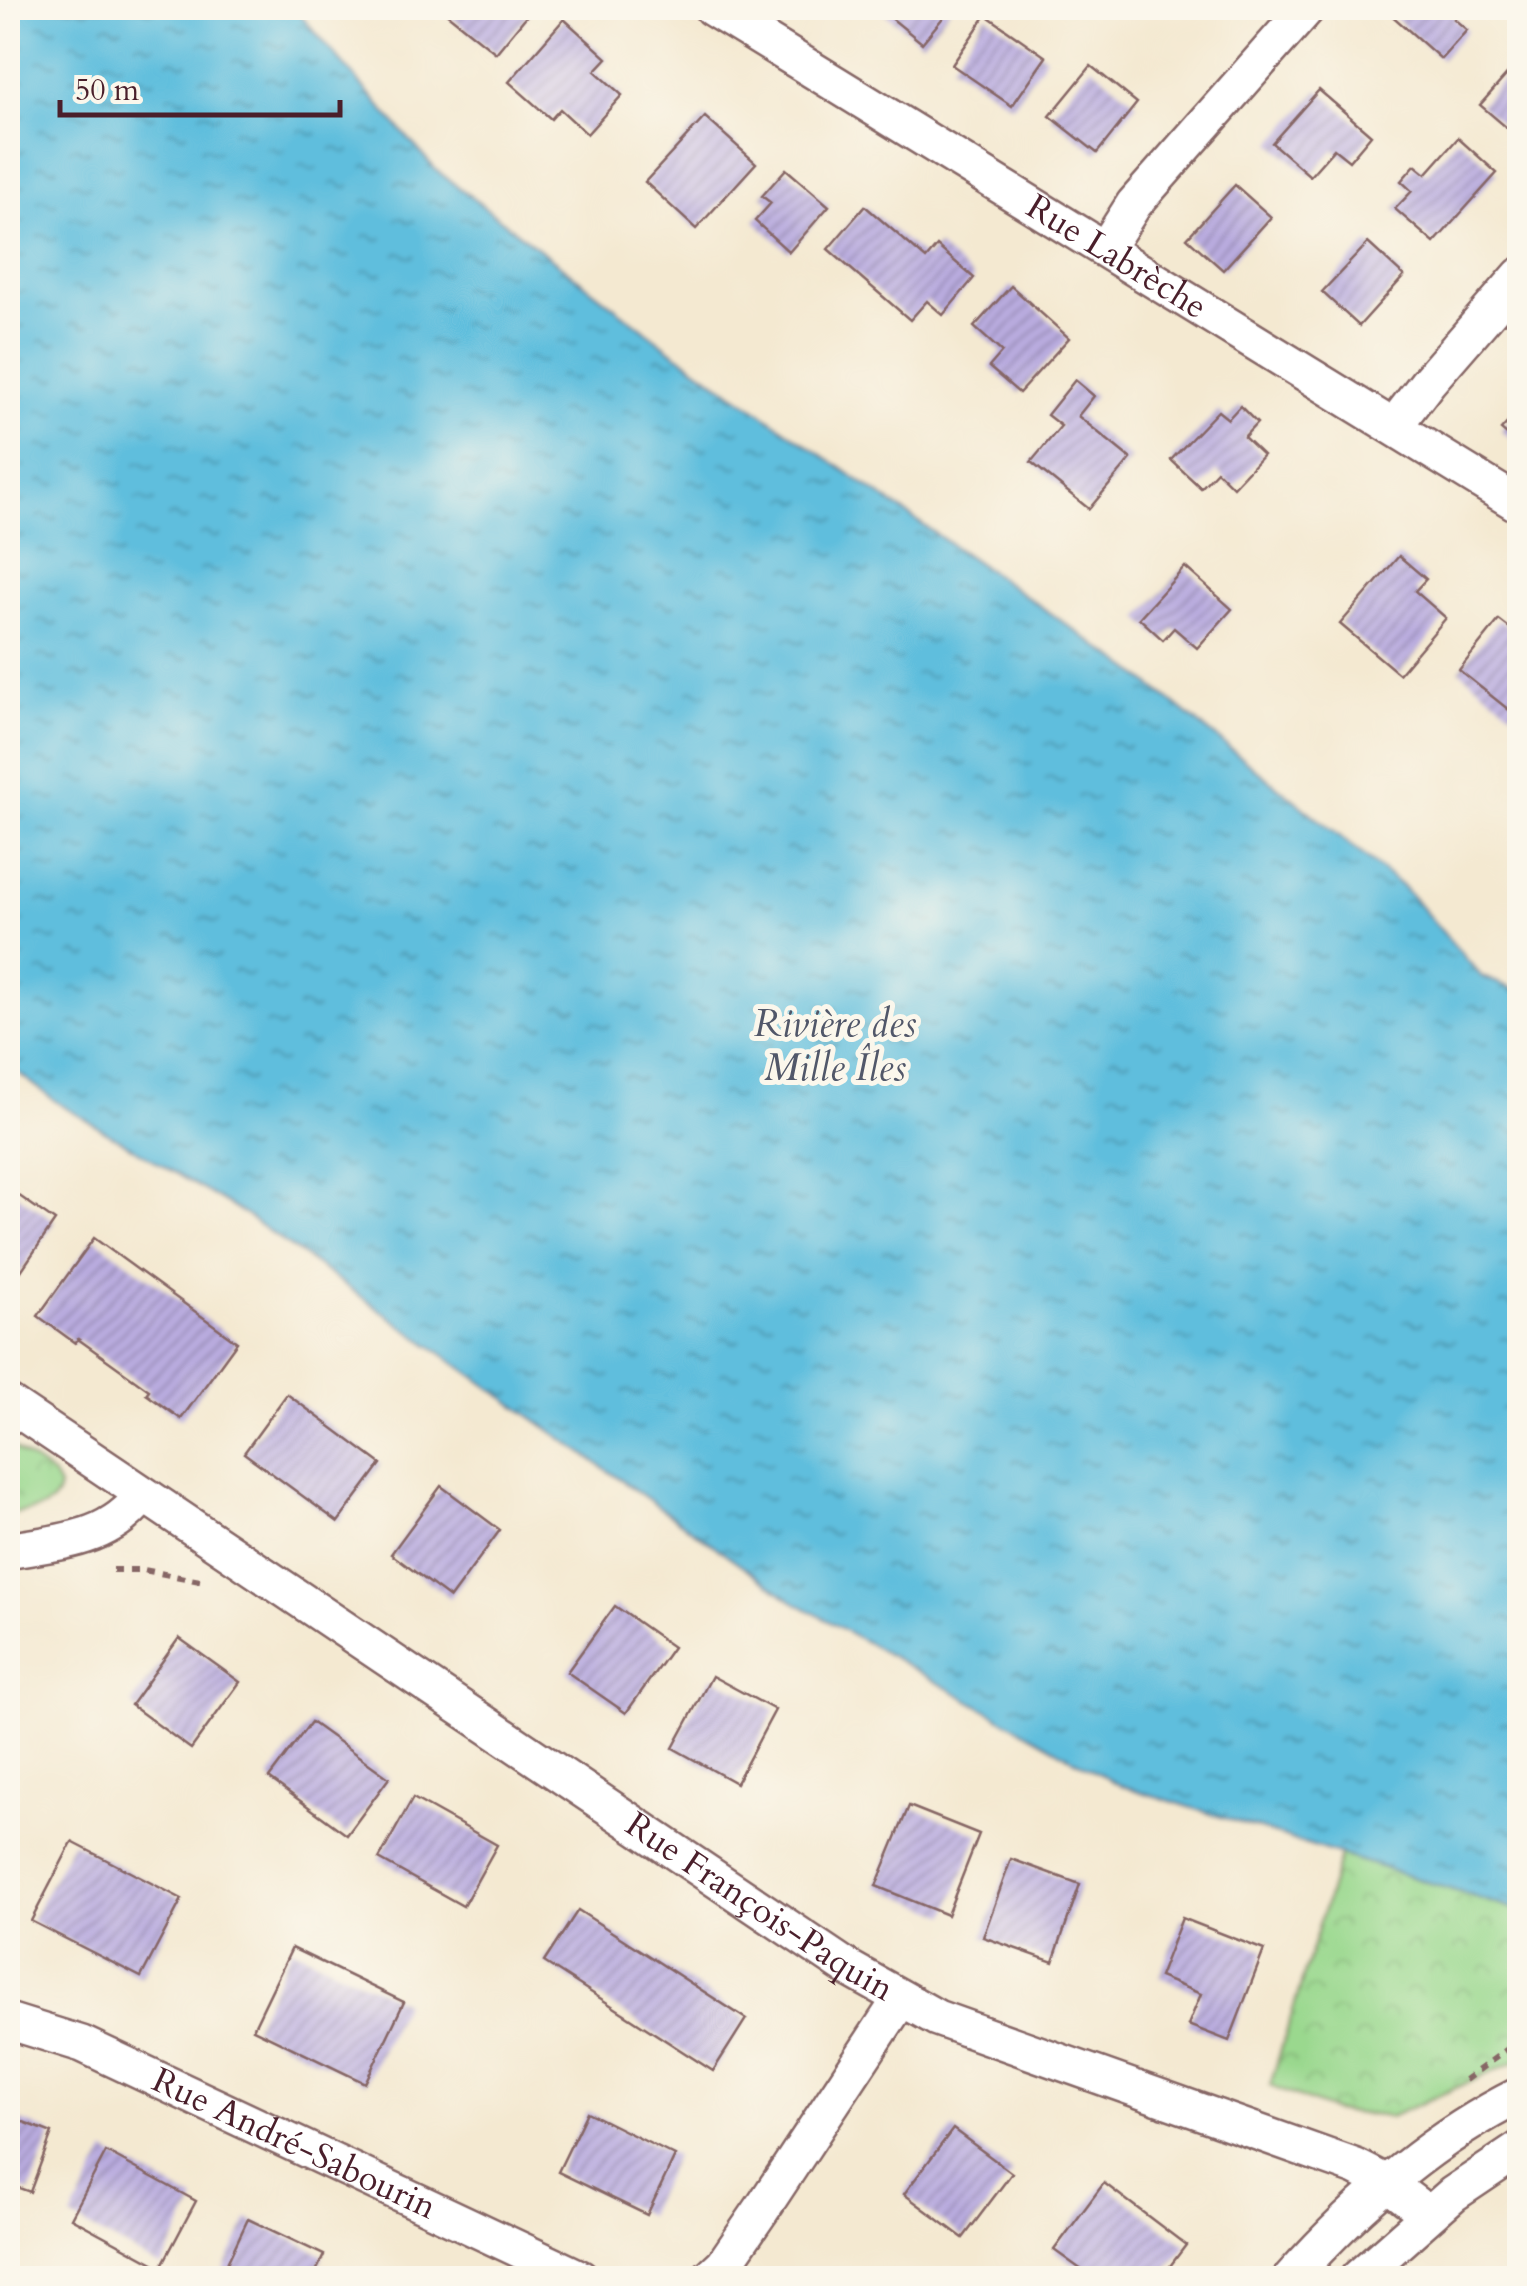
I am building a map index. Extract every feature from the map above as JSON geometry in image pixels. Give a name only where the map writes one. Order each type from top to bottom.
[{"type":"street","name":"Rue Labrèche","points":[[712,8],[1520,505]]},
{"type":"street","points":[[1106,248],[1134,204],[1307,8]]},
{"type":"street","points":[[1394,426],[1520,276]]},
{"type":"street","name":"Rue François-Paquin","points":[[8,1402],[900,2000],[937,2018],[1356,2168],[1387,2183],[1428,2214]]},
{"type":"street","points":[[8,1552],[102,1531],[127,1514],[144,1495]]},
{"type":"street","points":[[709,2278],[724,2264],[773,2194],[900,2000]]},
{"type":"street","name":"Rue André-Sabourin","points":[[8,2021],[82,2044],[580,2278]]},
{"type":"street","points":[[1291,2278],[1387,2183],[1424,2154],[1520,2095]]},
{"type":"street","points":[[1358,2278],[1428,2214],[1520,2150]]},
{"type":"path","points":[[113,1570],[144,1570],[206,1582]]},
{"type":"path","points":[[1456,2087],[1520,2040]]},
{"type":"green space","points":[[8,1444],[52,1474],[59,1487],[53,1501],[8,1514]]},
{"type":"green space","points":[[1341,1853],[1519,1911],[1519,2060],[1390,2117],[1334,2111],[1270,2086]]},
{"type":"water","name":"Rivière des Mille Îles","points":[[8,8],[294,8],[436,170],[672,351],[1132,670],[1404,888],[1482,977],[1519,991],[1519,1911],[1120,1785],[791,1600],[247,1216],[58,1103],[8,1065]]},
{"type":"building","points":[[440,8],[533,8],[496,53]]},
{"type":"building","points":[[879,8],[951,8],[922,43]]},
{"type":"building","points":[[1394,8],[1464,8],[1454,19],[1467,30],[1441,59],[1389,13]]},
{"type":"building","points":[[986,15],[1046,57],[1012,106],[952,65]]},
{"type":"building","points":[[564,19],[607,58],[595,71],[622,95],[587,134],[560,109],[551,119],[509,82]]},
{"type":"building","points":[[1520,60],[1520,139],[1480,105]]},
{"type":"building","points":[[1091,66],[1137,103],[1097,153],[1050,116]]},
{"type":"building","points":[[1319,90],[1371,135],[1349,161],[1334,149],[1310,176],[1272,143]]},
{"type":"building","points":[[705,117],[756,163],[696,229],[645,182]]},
{"type":"building","points":[[1458,138],[1497,173],[1434,243],[1395,209],[1412,191],[1401,181],[1415,165],[1426,174]]},
{"type":"building","points":[[786,169],[829,206],[789,252],[755,221],[771,203],[762,196]]},
{"type":"building","points":[[1235,185],[1271,217],[1223,270],[1187,238]]},
{"type":"building","points":[[865,206],[926,259],[937,246],[974,278],[943,315],[927,301],[910,320],[828,249]]},
{"type":"building","points":[[1368,243],[1404,276],[1359,326],[1322,292]]},
{"type":"building","points":[[1011,286],[1069,338],[1019,393],[989,367],[1002,352],[974,327]]},
{"type":"building","points":[[1075,380],[1094,396],[1078,416],[1131,459],[1089,509],[1031,462],[1061,426],[1047,415]]},
{"type":"building","points":[[1240,406],[1257,423],[1244,437],[1263,455],[1233,487],[1217,471],[1201,488],[1171,460],[1218,411],[1228,419]]},
{"type":"building","points":[[1520,409],[1520,446],[1501,430]]},
{"type":"building","points":[[1399,556],[1426,579],[1415,591],[1446,618],[1399,674],[1340,624]]},
{"type":"building","points":[[1185,567],[1232,609],[1197,648],[1174,628],[1163,640],[1139,618]]},
{"type":"building","points":[[1499,620],[1520,636],[1520,707],[1514,714],[1459,670]]},
{"type":"building","points":[[8,1188],[55,1221],[8,1290]]},
{"type":"building","points":[[94,1238],[237,1342],[181,1419],[146,1394],[149,1390],[78,1339],[75,1343],[38,1316]]},
{"type":"building","points":[[287,1394],[381,1464],[338,1522],[244,1453]]},
{"type":"building","points":[[441,1486],[500,1530],[450,1598],[391,1554]]},
{"type":"building","points":[[615,1606],[673,1647],[626,1713],[567,1672]]},
{"type":"building","points":[[179,1638],[240,1682],[191,1749],[131,1705]]},
{"type":"building","points":[[712,1676],[775,1710],[736,1783],[673,1748]]},
{"type":"building","points":[[311,1722],[389,1778],[347,1835],[269,1778]]},
{"type":"building","points":[[413,1798],[497,1845],[463,1906],[379,1859]]},
{"type":"building","points":[[909,1806],[979,1834],[947,1915],[876,1886]]},
{"type":"building","points":[[72,1842],[182,1899],[141,1977],[31,1921]]},
{"type":"building","points":[[1011,1859],[1080,1884],[1053,1962],[983,1937]]},
{"type":"building","points":[[578,1910],[746,2019],[713,2071],[544,1962]]},
{"type":"building","points":[[1182,1918],[1264,1950],[1229,2041],[1188,2025],[1201,1994],[1159,1977]]},
{"type":"building","points":[[292,1948],[404,2002],[365,2083],[253,2029]]},
{"type":"building","points":[[587,2112],[675,2156],[647,2215],[558,2172]]},
{"type":"building","points":[[8,2116],[52,2133],[30,2192],[8,2184]]},
{"type":"building","points":[[953,2129],[1012,2173],[963,2238],[904,2194]]},
{"type":"building","points":[[106,2152],[196,2201],[161,2267],[71,2218]]},
{"type":"building","points":[[1104,2183],[1186,2245],[1161,2278],[1093,2278],[1054,2250]]},
{"type":"building","points":[[248,2219],[324,2255],[313,2278],[220,2278]]}]
